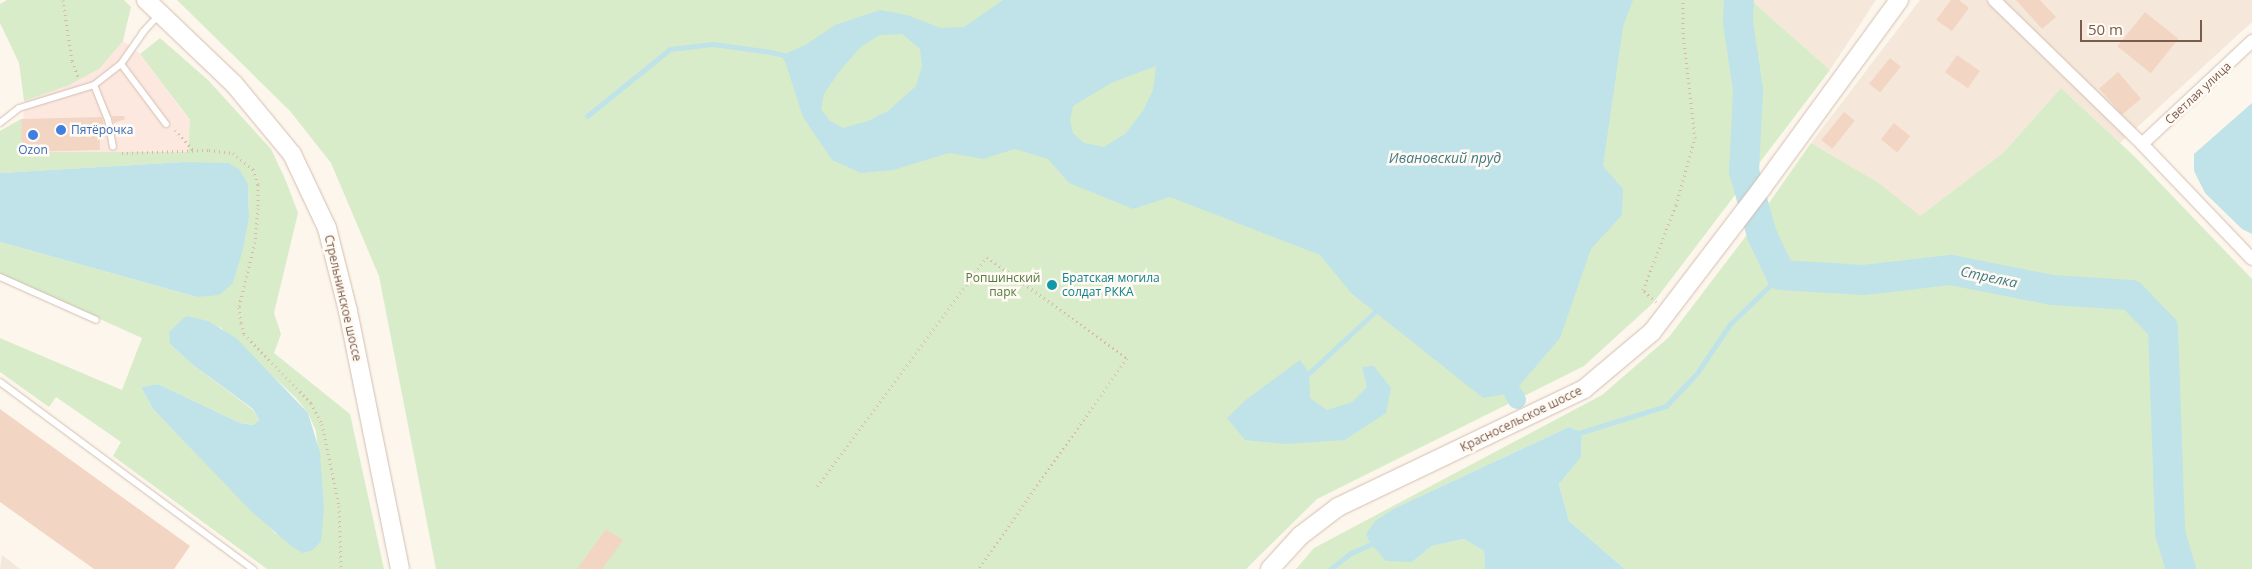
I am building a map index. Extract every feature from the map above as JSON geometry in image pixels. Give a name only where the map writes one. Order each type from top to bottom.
[{"type":"main road","name":"Стрельнинское шоссе","points":[[146,0],[234,84],[292,154],[327,228],[348,311],[400,569]]},
{"type":"main road","name":"Красносельское шоссе","points":[[1270,569],[1300,536],[1338,507],[1584,389],[1652,332],[1762,188],[1899,0]]},
{"type":"street","points":[[1994,0],[2142,144],[2252,259]]},
{"type":"street","name":"Светлая улица","points":[[2142,144],[2252,41]]},
{"type":"lane","points":[[0,123],[19,108],[94,85],[121,64],[142,32],[160,14]]},
{"type":"lane","points":[[121,64],[166,124]]},
{"type":"lane","points":[[94,85],[108,118],[113,147]]},
{"type":"lane","points":[[0,277],[96,320]]},
{"type":"lane","points":[[0,382],[253,569]]},
{"type":"path","points":[[63,0],[76,77],[94,85]]},
{"type":"path","points":[[1657,303],[1644,290],[1676,205],[1694,138],[1683,33],[1683,0]]},
{"type":"path","points":[[166,124],[175,129],[194,152]]},
{"type":"path","points":[[113,147],[122,154],[233,153],[253,169],[258,184],[258,208],[255,242],[239,307],[240,323],[244,334],[311,403],[322,424],[339,506],[341,569]]},
{"type":"path","points":[[818,486],[987,257],[1127,358],[978,569]]},
{"type":"shaded area","points":[[1751,0],[1876,0],[1830,70]]},
{"type":"shaded area","points":[[1920,0],[2252,0],[2252,22],[2120,143],[2061,88],[2003,153],[1919,217],[1879,183],[1811,143]]},
{"type":"shaded area","points":[[122,40],[140,54],[190,121],[188,152],[22,152],[24,101],[67,86]]},
{"type":"shaded area","points":[[2,555],[20,569],[0,569]]},
{"type":"green space","points":[[7,0],[124,0],[131,7],[123,41],[99,69],[67,86],[24,101],[19,63],[0,23],[0,4]]},
{"type":"green space","name":"Ропшинский парк","points":[[177,0],[1751,0],[1830,70],[1653,303],[1584,366],[1317,499],[1246,569],[436,569],[379,276],[331,163],[290,111]]},
{"type":"green space","points":[[160,38],[208,80],[271,149],[298,213],[274,313],[281,334],[274,353],[350,414],[384,569],[267,569],[113,456],[121,442],[56,397],[49,407],[0,372],[0,338],[122,390],[142,338],[0,274],[0,242],[197,297],[233,282],[249,217],[248,184],[183,162],[0,173],[0,131],[21,119],[23,152],[188,152],[190,120],[140,54]],"holes":[[[220,327],[296,398],[308,413],[316,431],[324,509],[276,534],[153,409],[141,387],[158,384],[240,423],[253,425],[259,420],[253,410],[193,365],[170,344]]]},
{"type":"green space","points":[[2061,88],[2135,157],[2252,279],[2252,569],[1625,569],[1569,521],[1559,484],[1581,457],[1582,432],[1569,427],[1395,508],[1376,520],[1412,562],[1432,546],[1464,539],[1484,551],[1485,569],[1296,569],[1314,548],[1602,395],[1669,337],[1743,240],[1811,143],[1879,183],[1920,216],[2003,153]]},
{"type":"water","name":"Ивановский пруд","points":[[1003,0],[1633,0],[1623,27],[1603,166],[1623,189],[1622,215],[1591,249],[1560,338],[1513,393],[1483,398],[1351,293],[1320,255],[1170,197],[1133,209],[1069,183],[1048,159],[1015,149],[983,159],[949,153],[893,170],[861,173],[832,160],[803,117],[783,55],[807,44],[835,25],[880,10],[907,15],[941,28],[964,27]],"holes":[[[902,34],[920,49],[922,66],[916,86],[888,111],[868,121],[843,128],[829,120],[821,109],[824,94],[841,69],[862,46],[880,35]],[[1156,66],[1153,90],[1143,111],[1125,134],[1104,147],[1084,143],[1073,133],[1070,120],[1073,106],[1111,83]]]},
{"type":"water","points":[[2252,103],[2252,234],[2242,229],[2205,193],[2194,171],[2194,154]]},
{"type":"water","points":[[183,162],[228,163],[239,169],[248,184],[249,217],[243,249],[233,283],[219,295],[197,297],[0,242],[0,173]]},
{"type":"water","points":[[186,316],[208,321],[236,338],[308,413],[320,453],[324,509],[321,541],[313,550],[303,553],[291,546],[251,511],[153,409],[141,387],[158,384],[240,423],[253,425],[259,420],[253,409],[193,365],[170,344],[169,332]]},
{"type":"water","points":[[1300,360],[1309,373],[1310,398],[1327,410],[1352,402],[1367,387],[1362,367],[1374,366],[1391,388],[1386,413],[1345,440],[1286,444],[1245,440],[1227,418],[1247,399]]},
{"type":"water","points":[[1569,427],[1582,432],[1581,457],[1559,484],[1569,521],[1625,569],[1485,569],[1484,551],[1464,539],[1432,546],[1412,562],[1386,561],[1370,543],[1366,534],[1376,520],[1395,508]]},
{"type":"building","points":[[1951,0],[1959,0],[1969,8],[1952,31],[1936,20]]},
{"type":"building","points":[[2016,0],[2040,0],[2056,17],[2042,29]]},
{"type":"building","points":[[2145,12],[2178,39],[2151,73],[2117,46]]},
{"type":"building","points":[[1957,55],[1980,71],[1968,88],[1945,72]]},
{"type":"building","points":[[1890,58],[1901,67],[1880,92],[1869,84]]},
{"type":"building","points":[[2118,72],[2141,98],[2122,115],[2099,88]]},
{"type":"building","points":[[1844,112],[1855,121],[1832,149],[1821,140]]},
{"type":"building","points":[[112,116],[124,116],[125,119],[114,123]]},
{"type":"building","points":[[102,117],[104,126],[99,128],[100,150],[22,152],[21,119]]},
{"type":"building","points":[[1894,123],[1910,136],[1897,153],[1881,139]]},
{"type":"building","points":[[0,409],[190,546],[174,569],[94,569],[0,502]]},
{"type":"building","points":[[606,529],[623,540],[602,569],[577,569]]},
{"type":"waterway","name":"Стрелка","points":[[1739,0],[1738,22],[1748,90],[1744,171],[1762,235],[1781,275],[1864,280],[1951,270],[2052,290],[2131,295],[2163,328],[2170,533],[2181,569]]},
{"type":"waterway","points":[[587,116],[670,49],[713,44],[770,52],[783,55],[787,60]]},
{"type":"waterway","points":[[1582,432],[1666,406],[1697,373],[1730,324],[1781,275]]},
{"type":"waterway","points":[[1309,373],[1380,307]]},
{"type":"waterway","points":[[1513,393],[1517,400]]},
{"type":"waterway","points":[[1330,569],[1351,553],[1376,542]]},
{"type":"place","name":"Пятёрочка","points":[[61,130]]},
{"type":"place","name":"Ozon","points":[[33,135]]},
{"type":"place","name":"Братская могила солдат РККА","points":[[1052,285]]}]
